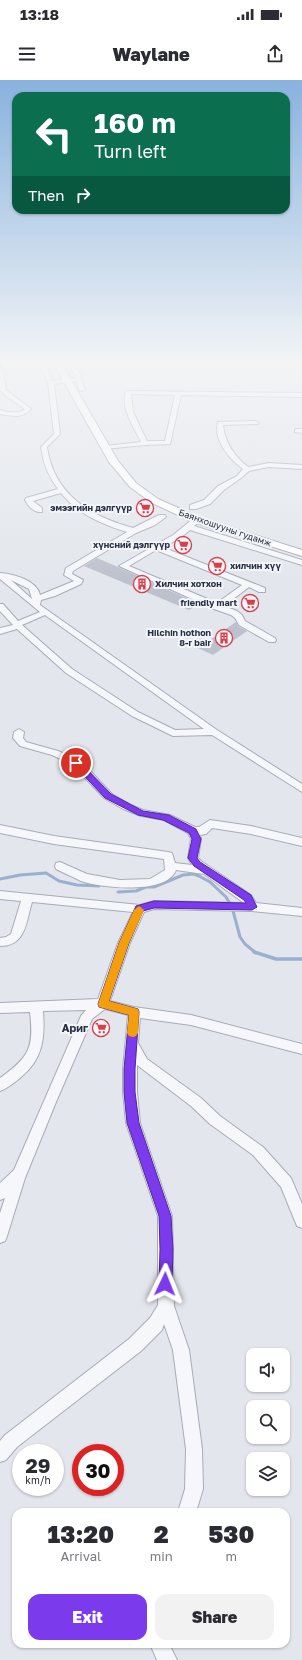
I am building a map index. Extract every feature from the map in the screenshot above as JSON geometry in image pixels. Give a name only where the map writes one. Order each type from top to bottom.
[{"type":"main road","name":"Баянхошууны гудамж","points":[[99,435],[117,467],[133,485],[155,501],[197,520],[302,553]]},
{"type":"street","points":[[56,435],[44,447],[44,453],[52,474],[62,490],[80,507],[93,516],[133,531]]},
{"type":"street","points":[[141,435],[145,443]]},
{"type":"street","points":[[106,448],[145,443],[168,443],[170,435]]},
{"type":"street","points":[[222,435],[230,455],[247,469]]},
{"type":"street","points":[[193,507],[207,502],[221,488],[239,477],[247,469],[268,465],[302,467]]},
{"type":"street","points":[[39,510],[31,504],[29,500],[62,490]]},
{"type":"street","points":[[37,602],[78,582],[79,580],[68,575],[69,570],[133,531],[162,517]]},
{"type":"street","points":[[197,520],[176,537],[123,566],[234,613],[239,617],[242,623],[272,640]]},
{"type":"street","points":[[189,527],[302,563]]},
{"type":"street","points":[[156,547],[262,590]]},
{"type":"street","points":[[0,575],[30,584],[36,590],[37,602]]},
{"type":"street","points":[[0,575],[37,602],[46,612],[214,732],[301,786]]},
{"type":"street","points":[[217,607],[248,584]]},
{"type":"street","points":[[0,606],[45,651],[69,671],[135,714],[173,733],[214,732]]},
{"type":"street","points":[[0,631],[18,625],[46,612]]},
{"type":"street","points":[[19,732],[18,738],[23,744],[55,753],[76,763],[108,796],[141,813],[166,817],[193,831],[202,831],[210,824],[251,830],[302,842]]},
{"type":"street","points":[[0,830],[54,840],[168,856],[171,866],[170,872],[152,882],[120,884],[85,878],[60,866]]},
{"type":"street","points":[[193,831],[196,839],[193,858],[197,864],[247,898],[247,907]]},
{"type":"street","points":[[171,866],[207,870]]},
{"type":"street","points":[[0,895],[140,909],[154,905],[214,906],[247,907],[302,912]]},
{"type":"street","points":[[0,942],[13,940],[16,936],[28,898]]},
{"type":"street","points":[[0,1236],[21,1172],[49,1102],[87,1016],[103,1004],[124,943],[140,909]]},
{"type":"street","points":[[0,1008],[103,1004],[134,1012],[191,1020],[302,1049]]},
{"type":"street","points":[[0,1085],[22,1068],[37,1050],[39,1029],[36,1006]]},
{"type":"street","points":[[134,1012],[130,1092],[133,1123],[165,1216],[166,1306],[181,1350],[194,1449],[194,1489],[188,1508]]},
{"type":"street","points":[[132,1043],[142,1063],[196,1102],[215,1120],[258,1151],[286,1183],[302,1221]]},
{"type":"street","points":[[0,1193],[21,1172]]},
{"type":"street","points":[[0,1454],[11,1441],[135,1345],[156,1324],[166,1306]]},
{"type":"street","points":[[161,1648],[167,1660]]},
{"type":"building","name":"Хилчин хотхон","points":[[97,558],[199,604],[189,610],[84,566]]},
{"type":"building","name":"Hilchin hothon 8-r bair","points":[[236,622],[238,626],[247,631],[213,655],[198,648]]},
{"type":"waterway","points":[[0,879],[20,875],[46,873],[59,881],[77,885],[99,886]]},
{"type":"waterway","points":[[118,892],[136,891],[146,887],[154,887],[183,875],[194,874],[199,876],[210,882],[226,897],[232,907],[240,937],[245,944],[255,952]]},
{"type":"waterway","points":[[255,952],[276,959],[302,959]]},
{"type":"slow traffic","points":[[133,1033],[134,1012],[103,1004],[124,943],[139,910]]},
{"type":"place","name":"эмээгийн дэлгүүр","points":[[145,508]]},
{"type":"place","name":"хүнсний дэлгүүр","points":[[183,545]]},
{"type":"place","name":"хилчин хүү","points":[[217,566]]},
{"type":"place","name":"Хилчин хотхон","points":[[142,584]]},
{"type":"place","name":"friendly mart","points":[[250,603]]},
{"type":"place","name":"Hilchin hothon 8-r bair","points":[[224,638]]},
{"type":"place","name":"Ариг","points":[[101,1028]]},
{"type":"route","points":[[76,763],[108,796],[141,813],[166,817],[193,831],[196,839],[193,858],[197,864],[247,898],[252,907],[154,905],[140,909],[133,921],[124,943],[103,1004],[134,1012],[130,1069],[130,1092],[133,1123],[165,1216],[165,1284]]}]
